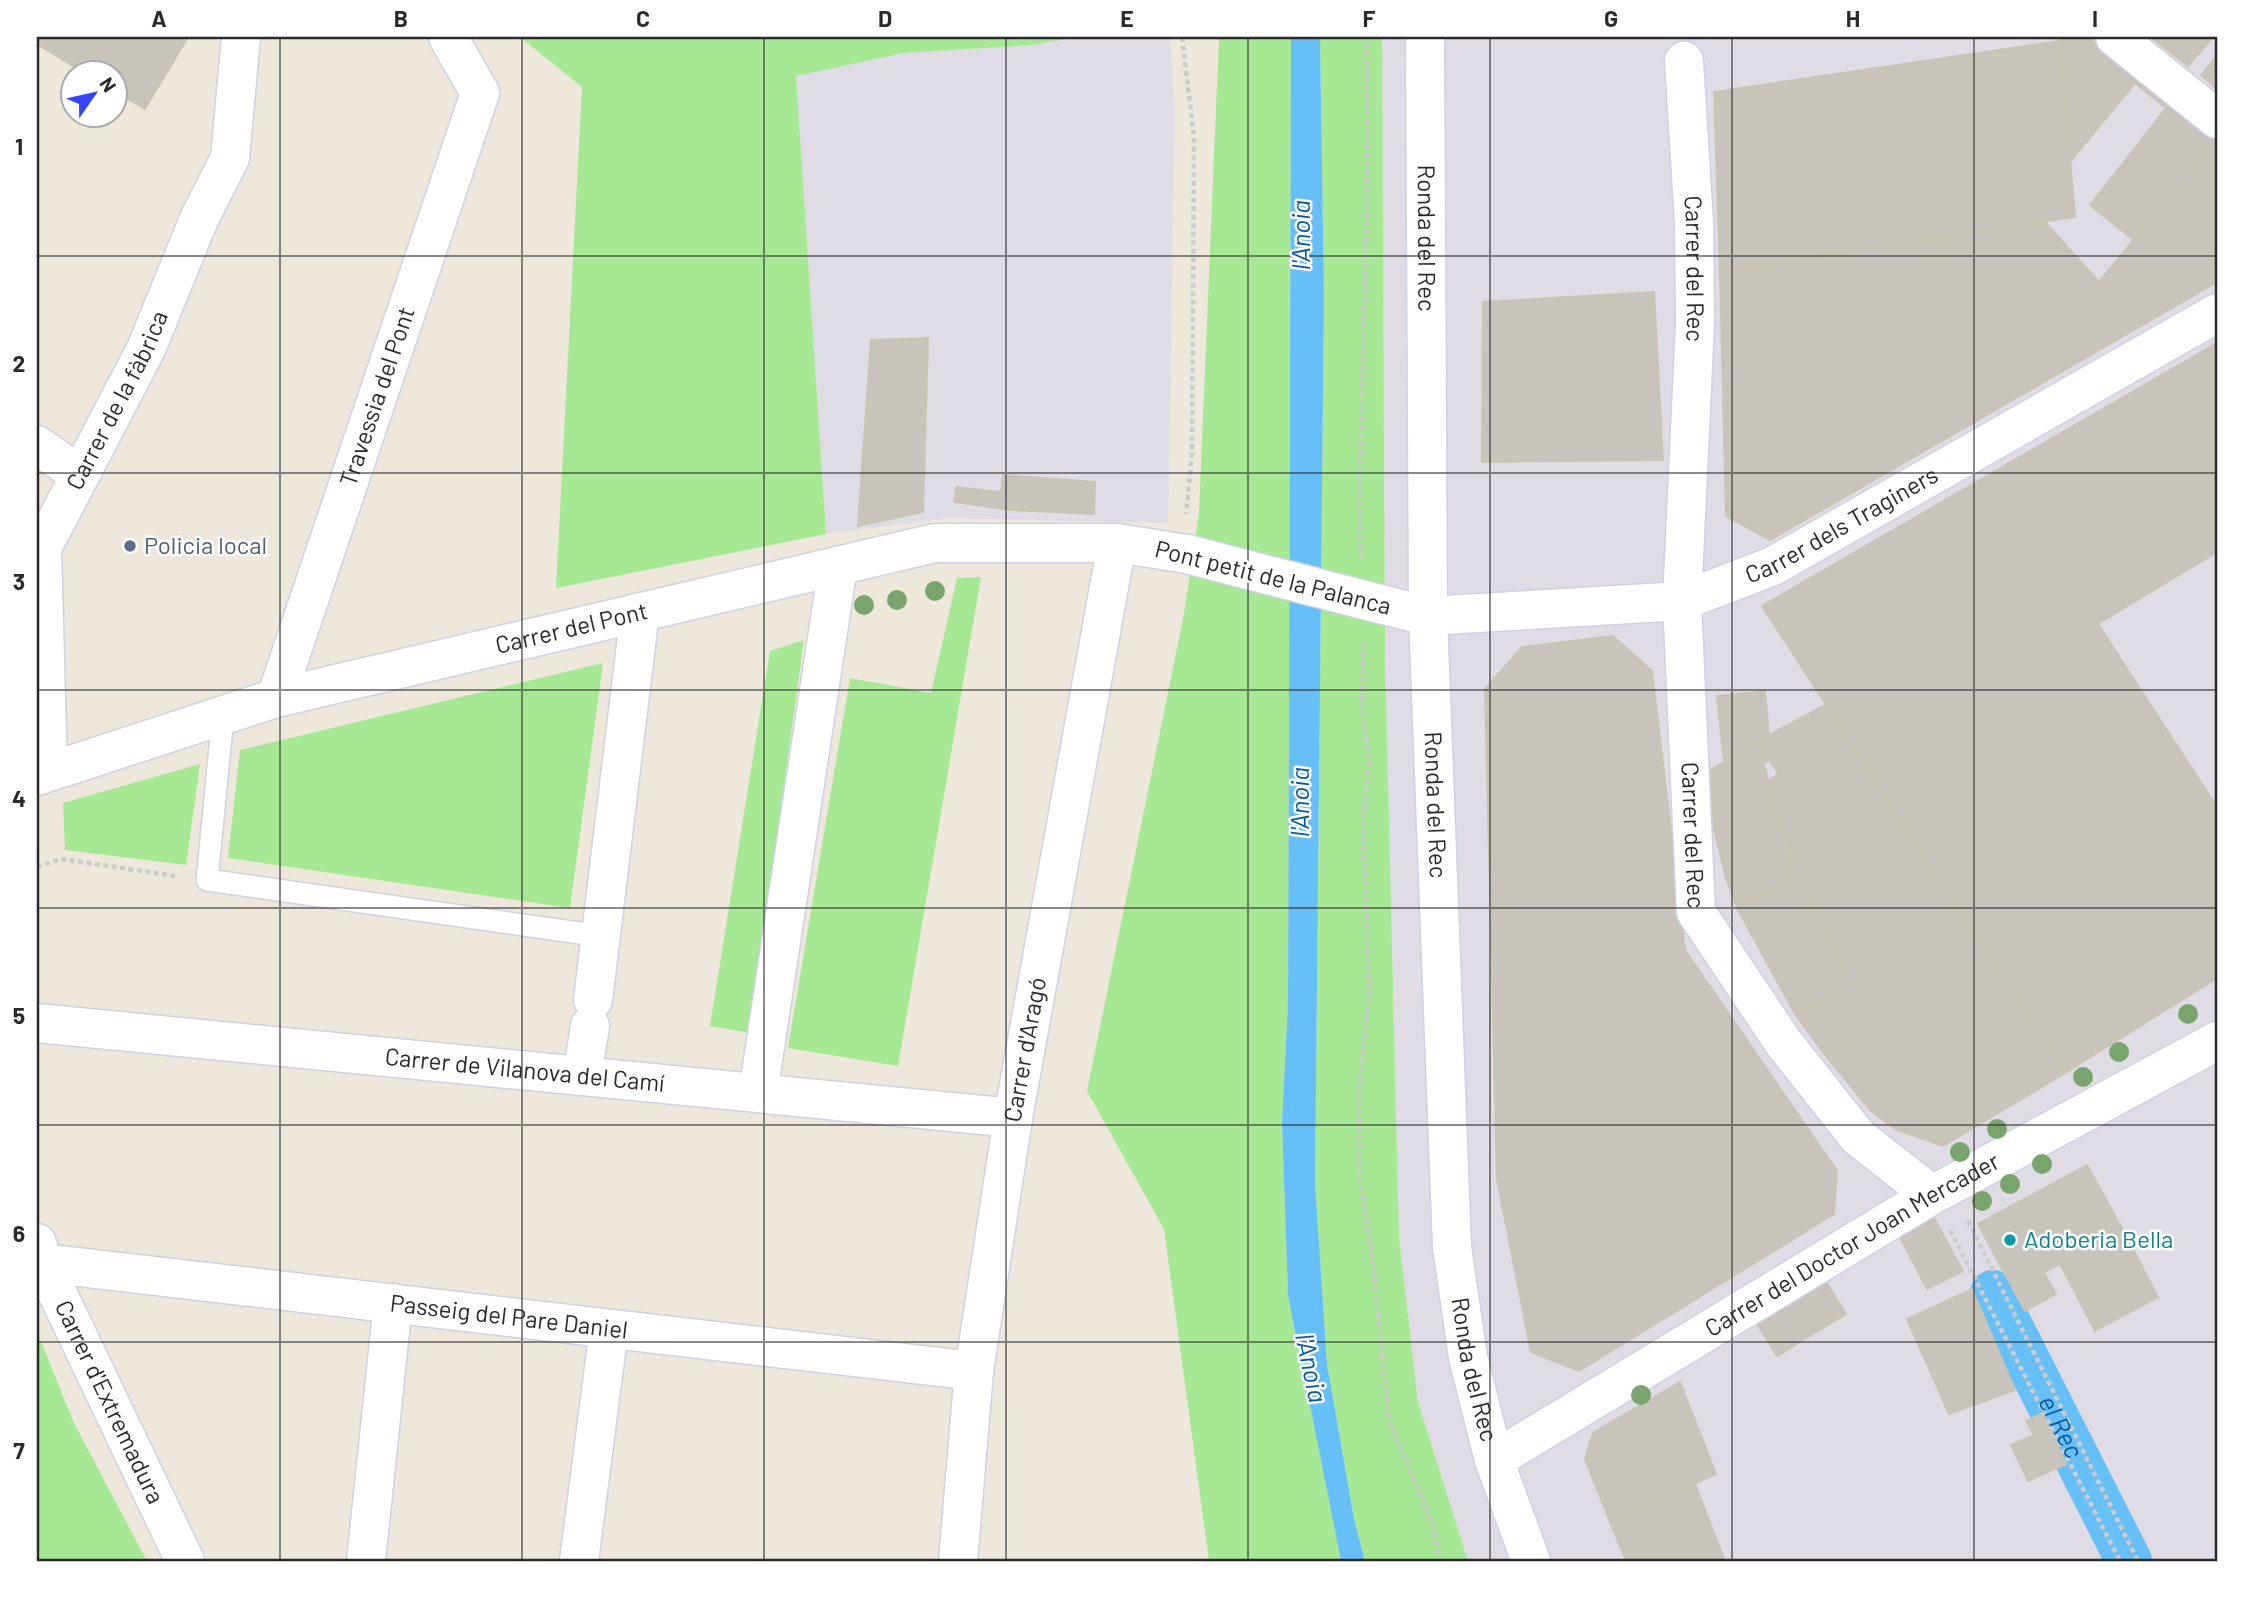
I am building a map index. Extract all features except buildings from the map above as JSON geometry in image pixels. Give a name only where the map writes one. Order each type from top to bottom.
[{"type":"street","name":"Carrer de la fàbrica","points":[[42,773],[42,548],[146,349],[199,219],[230,158],[242,37]]},
{"type":"street","name":"Travessia del Pont","points":[[276,698],[480,93],[448,37]]},
{"type":"street","name":"Ronda del Rec","points":[[1425,37],[1428,617],[1452,1247],[1468,1356],[1494,1460],[1531,1561]]},
{"type":"street","points":[[2115,37],[2217,119]]},
{"type":"street","name":"Carrer del Rec","points":[[1684,61],[1694,223],[1695,323],[1682,601],[1696,912],[1783,1042],[1858,1137],[1942,1189]]},
{"type":"street","name":"Carrer dels Traginers","points":[[1428,617],[1682,601],[1773,566],[2217,313]]},
{"type":"street","points":[[37,446],[67,466],[82,472]]},
{"type":"street","name":"Pont petit de la Palanca","points":[[1117,542],[1184,553],[1372,620],[1428,617]]},
{"type":"street","name":"Carrer del Pont","points":[[42,773],[276,698],[936,543],[1117,542]]},
{"type":"street","name":"Carrer d'Aragó","points":[[958,1561],[974,1371],[1013,1118],[1117,542]]},
{"type":"street","points":[[758,1093],[838,566]]},
{"type":"street","points":[[582,1076],[640,612]]},
{"type":"street","name":"Carrer de Vilanova del Camí","points":[[37,1023],[1013,1118]]},
{"type":"street","name":"Carrer del Doctor Joan Mercader","points":[[1494,1460],[1942,1189],[2217,1041]]},
{"type":"street","name":"Passeig del Pare Daniel","points":[[40,1252],[393,1303],[974,1371]]},
{"type":"street","name":"Carrer d'Extremadura","points":[[40,1252],[186,1561]]},
{"type":"street","points":[[366,1561],[393,1303]]},
{"type":"street","points":[[579,1561],[609,1329]]},
{"type":"lane","points":[[223,716],[207,880],[601,936]]},
{"type":"path","points":[[1182,37],[1194,137],[1192,454],[1184,553]]},
{"type":"path","points":[[1361,559],[1359,507],[1368,163],[1366,37]]},
{"type":"path","points":[[1372,620],[1362,706],[1369,764],[1363,821],[1368,989],[1359,1090],[1359,1173],[1371,1246],[1390,1420],[1433,1525],[1440,1561]]},
{"type":"path","points":[[37,867],[61,859],[184,877]]},
{"type":"path","points":[[1942,1189],[2120,1561]]},
{"type":"path","points":[[1942,1189],[2008,1306],[2138,1561]]},
{"type":"shaded area","points":[[1077,37],[1170,37],[1175,107],[1168,523],[950,518],[826,534],[796,75],[904,53],[1032,45]]},
{"type":"shaded area","points":[[1382,37],[2217,37],[2217,1561],[1468,1561],[1418,1402],[1399,1238],[1385,652]]},
{"type":"green space","points":[[520,37],[1077,37],[1032,45],[904,53],[796,76],[826,534],[556,588],[582,87]]},
{"type":"green space","points":[[1219,37],[1291,37],[1288,1002],[1282,1122],[1288,1296],[1341,1561],[1209,1561],[1164,1229],[1087,1091],[1184,614],[1199,513]]},
{"type":"green space","points":[[1320,37],[1382,37],[1385,652],[1399,1238],[1418,1402],[1468,1561],[1365,1561],[1354,1519],[1327,1364],[1315,1183],[1324,294]]},
{"type":"green space","points":[[981,577],[898,1066],[788,1048],[850,678],[931,693],[957,578]]},
{"type":"green space","points":[[804,640],[750,1033],[710,1026],[770,651]]},
{"type":"green space","points":[[603,663],[570,908],[228,858],[240,750]]},
{"type":"green space","points":[[200,764],[186,865],[65,850],[63,803]]},
{"type":"green space","points":[[37,1332],[74,1423],[147,1561],[37,1561]]},
{"type":"water","name":"l'Anoia","points":[[1291,37],[1320,37],[1324,294],[1315,1183],[1327,1364],[1354,1519],[1365,1561],[1341,1561],[1288,1296],[1282,1122],[1288,1002]]},
{"type":"waterway","name":"el Rec","points":[[1993,1293],[2129,1561]]},
{"type":"place","name":"Policia local","points":[[130,546]]},
{"type":"place","name":"Adoberia Bella","points":[[2010,1240]]}]
